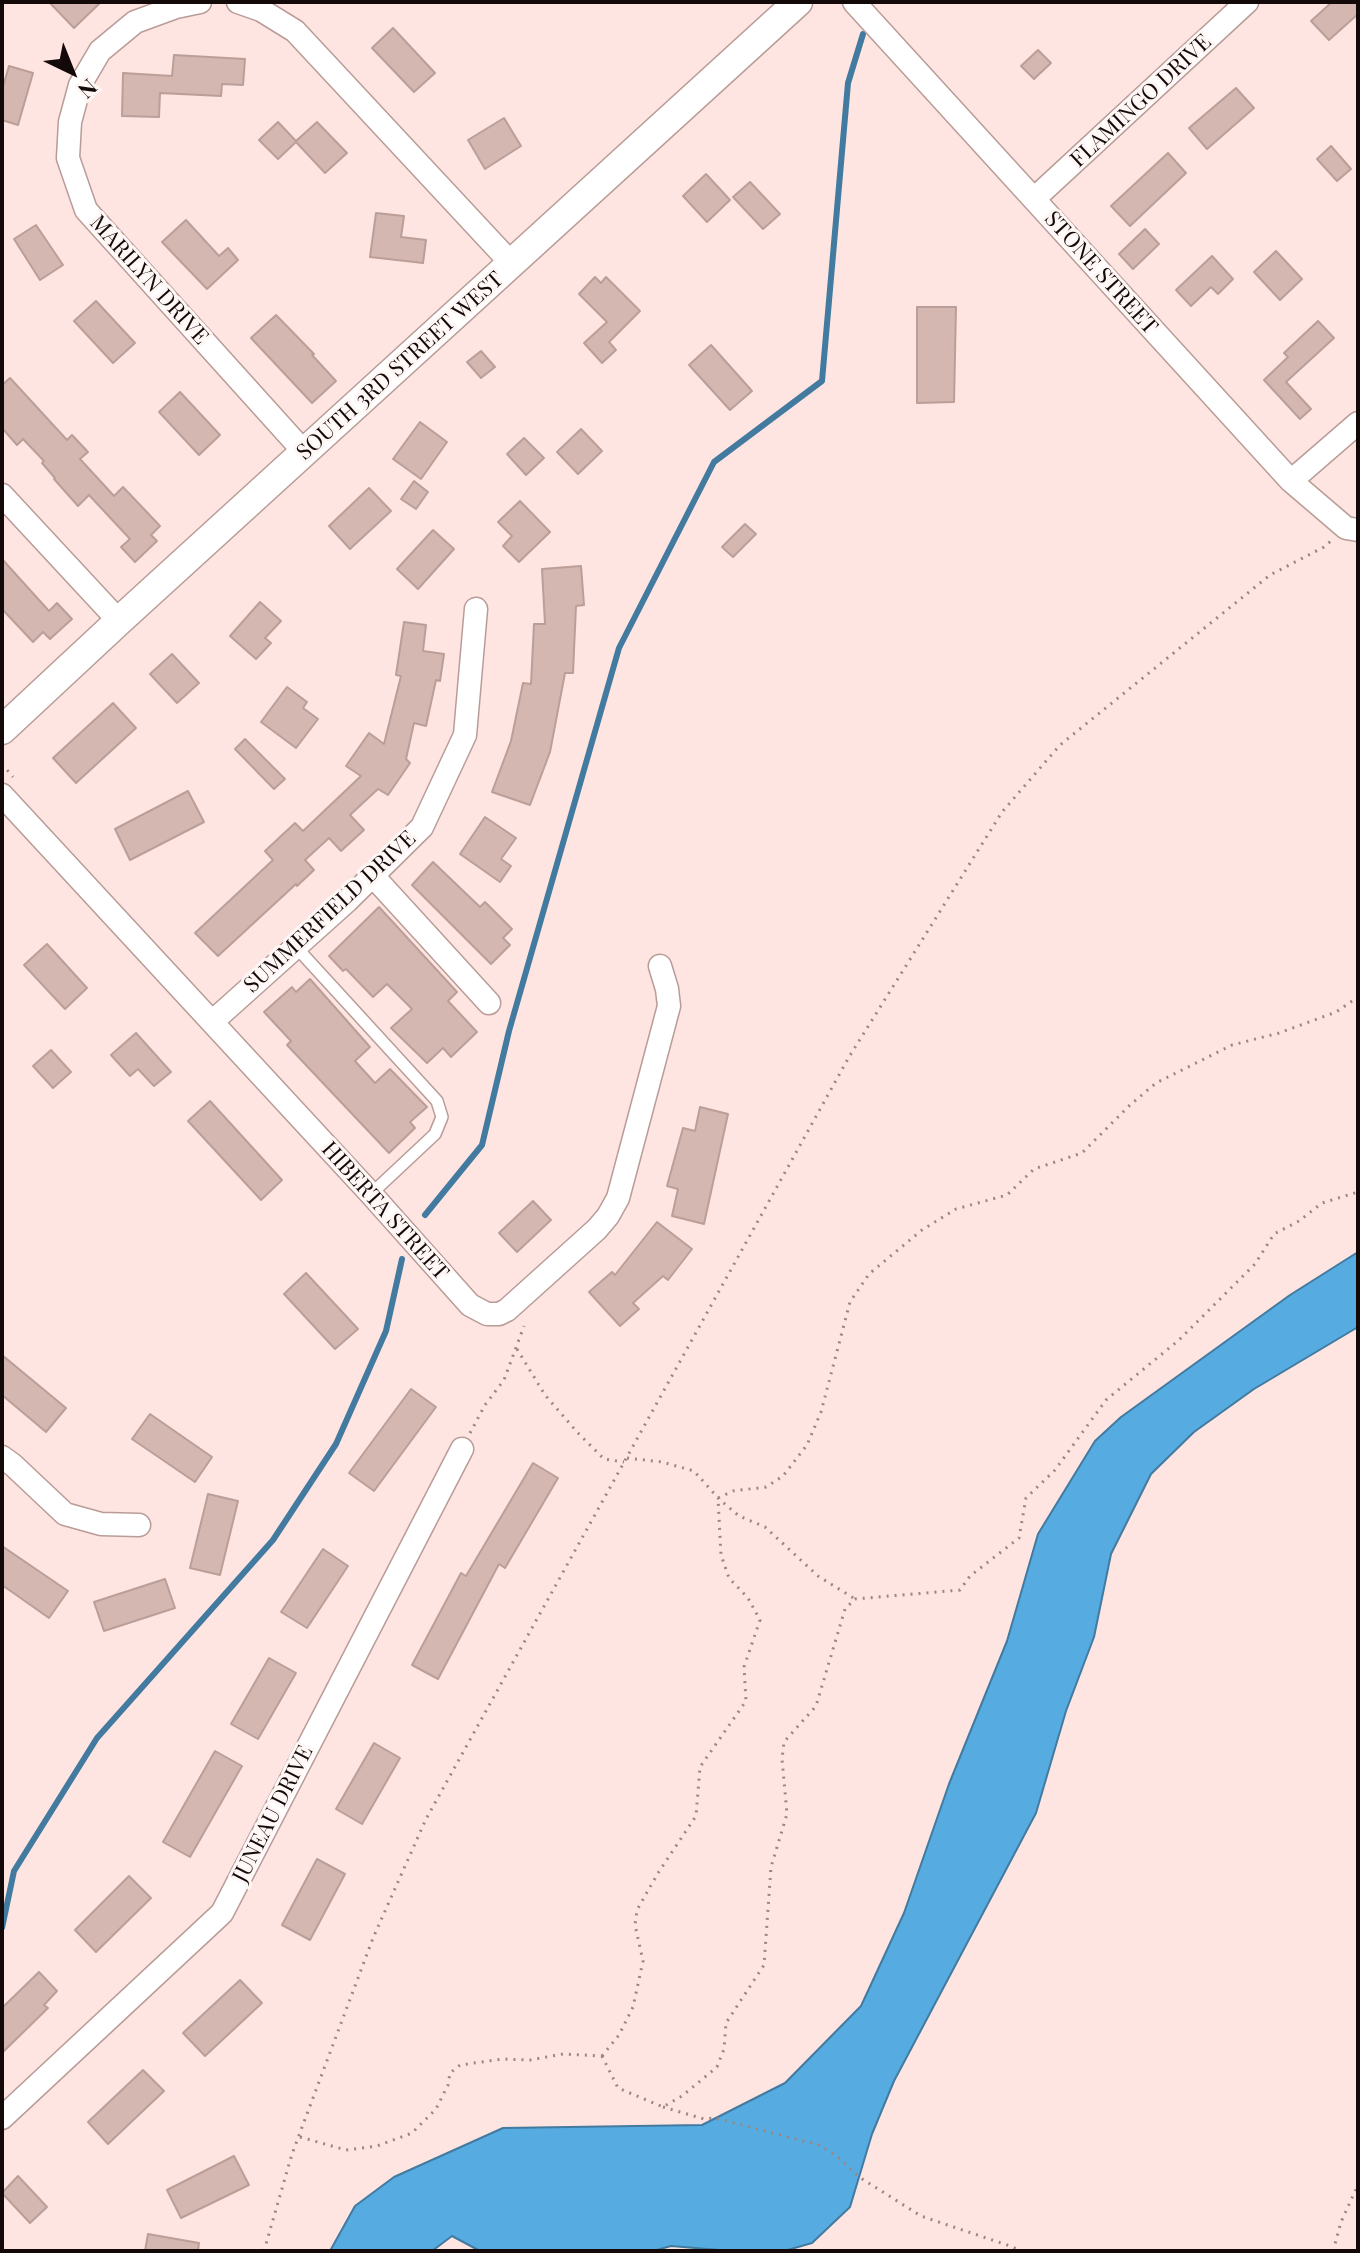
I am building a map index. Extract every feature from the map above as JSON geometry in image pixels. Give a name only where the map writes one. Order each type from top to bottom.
[{"type":"street","name":"MARILYN DRIVE","points":[[200,2],[135,22],[100,51],[80,85],[70,122],[68,158],[86,210],[305,453]]},
{"type":"street","points":[[238,2],[261,10],[295,31],[512,264]]},
{"type":"street","name":"SOUTH 3RD STREET WEST","points":[[2,730],[798,2]]},
{"type":"street","name":"STONE STREET","points":[[854,2],[1291,481],[1352,529]]},
{"type":"street","name":"FLAMINGO DRIVE","points":[[1034,199],[1247,2]]},
{"type":"street","points":[[1291,481],[1358,423]]},
{"type":"street","points":[[2,495],[119,621]]},
{"type":"street","name":"SUMMERFIELD DRIVE","points":[[212,1022],[373,876],[422,827],[465,735],[476,609]]},
{"type":"street","name":"HIBERTA STREET","points":[[2,795],[470,1305],[487,1314],[507,1310],[597,1229],[618,1198],[669,1006],[660,966]]},
{"type":"street","points":[[373,876],[489,1003]]},
{"type":"street","name":"JUNEAU DRIVE","points":[[2,2118],[222,1913],[462,1449]]},
{"type":"street","points":[[2,1457],[65,1514],[101,1524],[139,1525]]},
{"type":"lane","points":[[296,947],[437,1101],[442,1117],[435,1134],[371,1194]]},
{"type":"path","points":[[264,2251],[299,2137],[373,1938],[426,1819],[849,1057],[1002,812],[1060,745],[1270,575],[1352,529]]},
{"type":"path","points":[[718,1498],[733,1491],[766,1487],[783,1476],[807,1445],[821,1412],[850,1302],[869,1274],[922,1230],[956,1209],[1007,1195],[1034,1169],[1082,1153],[1156,1083],[1232,1045],[1279,1033],[1336,1012],[1358,997]]},
{"type":"path","points":[[517,1349],[545,1395],[604,1459],[662,1462],[694,1471],[739,1516],[765,1527],[818,1576],[855,1599],[960,1590],[970,1576],[1019,1538],[1026,1498],[1055,1470],[1106,1400],[1179,1340],[1255,1264],[1274,1234],[1299,1221],[1322,1203],[1358,1192]]},
{"type":"path","points":[[462,1449],[485,1405],[504,1380],[524,1326]]},
{"type":"path","points":[[602,2056],[619,2035],[633,2007],[643,1961],[635,1925],[637,1910],[696,1816],[700,1767],[746,1701],[744,1667],[760,1620],[748,1598],[729,1578],[721,1555],[718,1498]]},
{"type":"path","points":[[663,2107],[682,2096],[717,2067],[724,2049],[726,2023],[764,1965],[771,1867],[787,1814],[782,1759],[784,1742],[816,1706],[845,1609],[855,1599]]},
{"type":"path","points":[[299,2137],[346,2150],[377,2146],[412,2133],[436,2109],[448,2085],[450,2073],[460,2065],[503,2059],[530,2060],[563,2054],[602,2056]]},
{"type":"path","points":[[602,2056],[618,2088],[663,2107],[704,2119],[715,2118],[819,2145],[837,2156],[859,2177],[921,2216],[1021,2251]]},
{"type":"path","points":[[1333,2251],[1341,2222],[1358,2185]]},
{"type":"water","points":[[1358,1252],[1358,1327],[1254,1389],[1194,1432],[1151,1474],[1111,1554],[1094,1637],[1066,1711],[1036,1813],[894,2081],[872,2134],[850,2207],[812,2243],[784,2251],[671,2246],[653,2251],[480,2251],[452,2236],[432,2251],[330,2251],[355,2206],[394,2177],[503,2128],[702,2125],[785,2083],[861,2006],[904,1913],[949,1784],[1007,1641],[1038,1534],[1095,1441],[1121,1417],[1290,1295]]},
{"type":"building","points":[[49,2],[101,2],[74,28]]},
{"type":"building","points":[[1332,2],[1358,2],[1358,14],[1329,40],[1311,21]]},
{"type":"building","points":[[393,28],[435,73],[414,92],[372,48]]},
{"type":"building","points":[[1038,50],[1051,63],[1034,79],[1021,66]]},
{"type":"building","points":[[174,55],[245,59],[243,85],[222,84],[221,96],[160,93],[159,117],[122,116],[123,73],[172,76]]},
{"type":"building","points":[[9,66],[33,73],[18,125],[2,120],[2,90]]},
{"type":"building","points":[[1236,88],[1254,108],[1207,149],[1189,128]]},
{"type":"building","points":[[504,118],[521,146],[485,169],[468,140]]},
{"type":"building","points":[[278,122],[296,141],[317,122],[347,153],[325,173],[296,142],[278,159],[259,140]]},
{"type":"building","points":[[1331,146],[1351,169],[1337,181],[1317,159]]},
{"type":"building","points":[[1168,153],[1186,173],[1130,226],[1111,206]]},
{"type":"building","points":[[706,174],[730,200],[707,222],[683,196]]},
{"type":"building","points":[[750,182],[780,214],[763,229],[733,197]]},
{"type":"building","points":[[376,213],[404,216],[401,237],[426,240],[423,263],[370,257]]},
{"type":"building","points":[[186,220],[219,256],[228,248],[238,260],[207,289],[162,242]]},
{"type":"building","points":[[36,225],[63,265],[40,280],[14,239]]},
{"type":"building","points":[[1145,229],[1159,244],[1133,269],[1119,254]]},
{"type":"building","points":[[1276,251],[1302,279],[1280,300],[1254,272]]},
{"type":"building","points":[[1212,256],[1233,279],[1218,294],[1211,287],[1191,306],[1176,290]]},
{"type":"building","points":[[595,277],[601,283],[606,277],[640,311],[609,342],[616,350],[602,363],[584,343],[607,322],[579,294]]},
{"type":"building","points":[[96,301],[135,343],[113,363],[74,321]]},
{"type":"building","points":[[917,307],[956,307],[954,402],[917,403]]},
{"type":"building","points":[[276,315],[336,381],[312,403],[251,338]]},
{"type":"building","points":[[1318,321],[1334,338],[1286,382],[1311,409],[1300,419],[1264,380],[1288,357],[1284,353]]},
{"type":"building","points":[[711,345],[752,391],[730,410],[689,365]]},
{"type":"building","points":[[481,351],[495,367],[481,378],[467,362]]},
{"type":"building","points":[[10,378],[67,440],[72,435],[88,452],[80,459],[114,496],[123,487],[160,526],[151,535],[157,541],[135,562],[121,547],[130,539],[89,495],[78,506],[23,439],[17,445],[2,428],[2,385]]},
{"type":"building","points":[[180,392],[220,435],[199,455],[159,412]]},
{"type":"building","points":[[420,422],[447,442],[421,479],[393,459]]},
{"type":"building","points":[[581,429],[602,451],[578,474],[557,452]]},
{"type":"building","points":[[524,438],[544,458],[526,475],[507,454]]},
{"type":"building","points":[[414,481],[428,492],[416,509],[401,499]]},
{"type":"building","points":[[369,488],[391,511],[350,549],[329,526]]},
{"type":"building","points":[[520,501],[550,532],[519,562],[503,546],[512,536],[498,522]]},
{"type":"building","points":[[745,524],[756,534],[733,557],[722,547]]},
{"type":"building","points":[[433,530],[454,549],[418,589],[397,569]]},
{"type":"building","points":[[2,559],[49,611],[57,603],[72,619],[50,639],[43,632],[33,642],[2,609]]},
{"type":"building","points":[[581,566],[584,605],[576,606],[573,673],[565,673],[550,752],[530,805],[492,792],[511,741],[523,683],[531,684],[534,624],[545,624],[542,569]]},
{"type":"building","points":[[260,602],[281,621],[265,638],[271,643],[256,659],[230,636]]},
{"type":"building","points":[[404,622],[426,625],[423,651],[444,654],[440,681],[436,680],[426,726],[414,723],[406,759],[410,763],[388,795],[378,789],[350,815],[364,830],[341,851],[329,838],[305,860],[314,870],[218,956],[195,933],[273,860],[265,851],[295,823],[303,831],[361,776],[346,766],[369,733],[384,744],[401,676],[396,675]]},
{"type":"building","points":[[172,654],[199,683],[177,703],[150,674]]},
{"type":"building","points":[[287,687],[307,702],[303,708],[318,719],[296,748],[261,722]]},
{"type":"building","points":[[113,703],[136,728],[76,783],[53,758]]},
{"type":"building","points":[[245,739],[285,779],[274,789],[235,749]]},
{"type":"building","points":[[188,791],[204,822],[130,860],[115,829]]},
{"type":"building","points":[[485,817],[516,838],[501,859],[511,866],[500,882],[460,854]]},
{"type":"building","points":[[433,862],[480,907],[485,902],[512,929],[503,938],[510,945],[491,964],[412,885]]},
{"type":"building","points":[[379,907],[457,992],[448,1001],[477,1032],[451,1057],[443,1048],[427,1063],[391,1028],[412,1009],[387,984],[373,997],[329,956]]},
{"type":"building","points":[[47,944],[87,988],[65,1009],[24,965]]},
{"type":"building","points":[[310,979],[370,1047],[355,1061],[375,1083],[390,1069],[427,1107],[410,1122],[415,1128],[389,1153],[287,1045],[291,1041],[264,1012],[292,987],[296,992]]},
{"type":"building","points":[[136,1033],[171,1072],[154,1086],[138,1069],[130,1076],[111,1055]]},
{"type":"building","points":[[51,1050],[71,1072],[53,1088],[33,1066]]},
{"type":"building","points":[[210,1101],[282,1180],[261,1200],[188,1121]]},
{"type":"building","points":[[700,1107],[728,1114],[704,1224],[672,1216],[678,1189],[667,1186],[683,1128],[695,1131]]},
{"type":"building","points":[[533,1201],[551,1220],[517,1252],[499,1233]]},
{"type":"building","points":[[657,1222],[692,1249],[668,1280],[663,1276],[633,1303],[639,1309],[620,1326],[589,1292],[612,1272],[615,1275]]},
{"type":"building","points":[[306,1273],[358,1329],[335,1349],[284,1294]]},
{"type":"building","points":[[2,1355],[66,1408],[46,1432],[2,1395]]},
{"type":"building","points":[[411,1389],[436,1407],[374,1491],[349,1473]]},
{"type":"building","points":[[150,1414],[212,1457],[195,1482],[132,1439]]},
{"type":"building","points":[[533,1463],[558,1478],[505,1568],[499,1564],[438,1679],[412,1665],[461,1573],[466,1576]]},
{"type":"building","points":[[208,1494],[238,1501],[220,1575],[190,1568]]},
{"type":"building","points":[[2,1546],[68,1591],[49,1618],[2,1585]]},
{"type":"building","points":[[323,1549],[348,1566],[307,1628],[281,1612]]},
{"type":"building","points":[[165,1579],[175,1608],[104,1631],[94,1602]]},
{"type":"building","points":[[269,1658],[296,1673],[258,1739],[231,1724]]},
{"type":"building","points":[[374,1743],[400,1758],[362,1824],[336,1809]]},
{"type":"building","points":[[215,1751],[242,1766],[190,1857],[163,1842]]},
{"type":"building","points":[[317,1859],[345,1874],[310,1940],[282,1925]]},
{"type":"building","points":[[129,1876],[151,1898],[96,1952],[75,1930]]},
{"type":"building","points":[[39,1972],[57,1991],[44,2005],[48,2008],[2,2053],[2,2008]]},
{"type":"building","points":[[240,1980],[262,2003],[205,2056],[183,2033]]},
{"type":"building","points":[[143,2070],[164,2091],[108,2144],[88,2122]]},
{"type":"building","points":[[234,2156],[249,2185],[181,2218],[167,2190]]},
{"type":"building","points":[[18,2176],[47,2207],[30,2223],[2,2193]]},
{"type":"building","points":[[148,2234],[199,2243],[198,2251],[145,2251]]},
{"type":"waterway","points":[[425,1215],[482,1145],[509,1031],[619,648],[714,462],[822,381],[848,83],[863,34]]},
{"type":"waterway","points":[[2,1928],[14,1871],[97,1738],[273,1540],[336,1444],[386,1331],[402,1259]]}]
